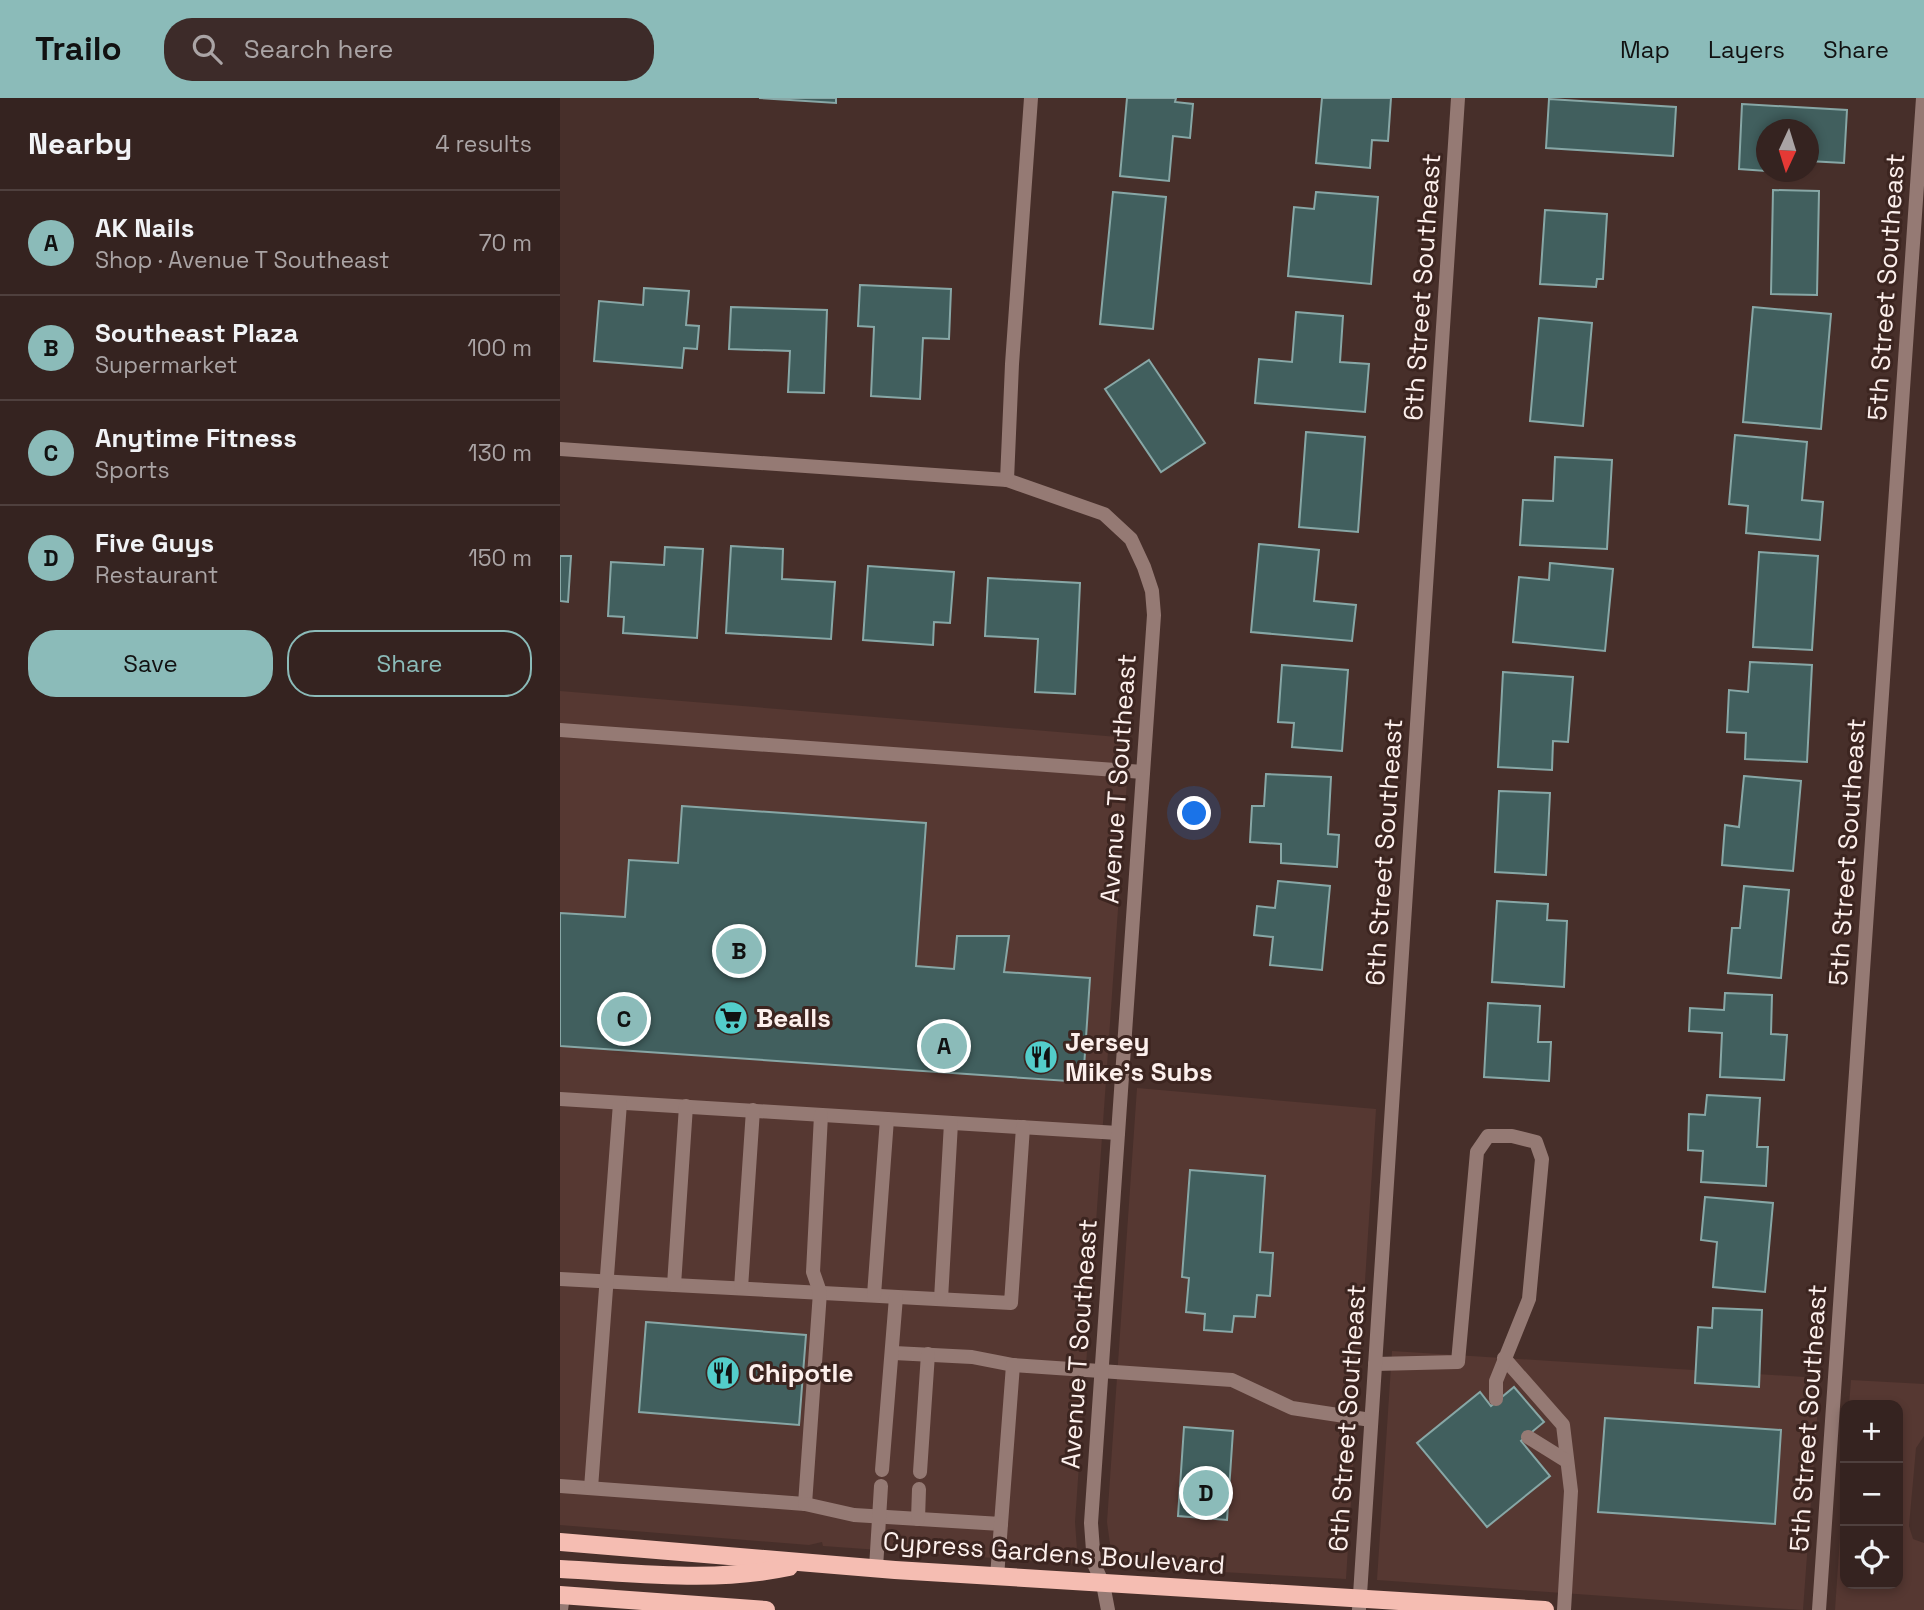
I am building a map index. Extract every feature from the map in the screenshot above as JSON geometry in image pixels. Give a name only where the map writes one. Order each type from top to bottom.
[{"type":"main road","name":"Cypress Gardens Boulevard","points":[[560,1542],[1360,1604],[1545,1610]]},
{"type":"main road","points":[[560,1569],[717,1577],[746,1576],[809,1563]]},
{"type":"main road","points":[[561,1600],[766,1610]]},
{"type":"street","points":[[1007,480],[1012,364],[1031,98]]},
{"type":"street","name":"6th Street Southeast","points":[[1360,1604],[1458,98]]},
{"type":"street","name":"5th Street Southeast","points":[[1819,1610],[1923,98]]},
{"type":"street","name":"Avenue T Southeast","points":[[560,449],[1007,480],[1104,514],[1130,539],[1144,567],[1154,615],[1091,1523],[1094,1564],[1103,1584],[1108,1610]]},
{"type":"street","points":[[560,730],[1143,772]]},
{"type":"street","points":[[560,1099],[1118,1133]]},
{"type":"street","points":[[591,1488],[620,1103]]},
{"type":"street","points":[[674,1285],[686,1106]]},
{"type":"street","points":[[741,1288],[753,1110]]},
{"type":"street","points":[[805,1504],[820,1292],[813,1272],[821,1115]]},
{"type":"street","points":[[874,1295],[887,1119]]},
{"type":"street","points":[[941,1299],[951,1123]]},
{"type":"street","points":[[560,1279],[1011,1303],[1023,1127]]},
{"type":"street","points":[[1375,1364],[1458,1362],[1478,1152],[1488,1136],[1511,1136],[1536,1142],[1542,1159],[1529,1299],[1496,1381],[1496,1399]]},
{"type":"street","points":[[882,1470],[888,1376],[894,1353],[896,1297]]},
{"type":"street","points":[[894,1353],[972,1357],[1013,1366],[1232,1380],[1292,1408],[1371,1420]]},
{"type":"street","points":[[920,1472],[928,1354]]},
{"type":"street","points":[[1504,1357],[1563,1425],[1565,1460],[1571,1491],[1564,1610]]},
{"type":"street","points":[[998,1577],[1013,1366]]},
{"type":"street","points":[[1528,1437],[1565,1460]]},
{"type":"street","points":[[560,1486],[805,1504],[854,1515],[1001,1524]]},
{"type":"street","points":[[876,1568],[881,1486]]},
{"type":"street","points":[[918,1519],[919,1489]]},
{"type":"shaded area","points":[[560,691],[1130,738],[1075,1522],[1078,1564],[823,1546],[822,1542],[809,1545],[560,1525]]},
{"type":"shaded area","points":[[1137,1088],[1376,1109],[1346,1579],[1113,1566],[1107,1522]]},
{"type":"shaded area","points":[[1392,1351],[1820,1378],[1803,1610],[1377,1580]]},
{"type":"shaded area","points":[[1851,1380],[1924,1384],[1924,1436],[1916,1448],[1909,1526],[1913,1539],[1924,1543],[1924,1610],[1835,1610],[1840,1538],[1840,1589],[1903,1589],[1903,1400],[1849,1400]]},
{"type":"building","points":[[759,98],[836,98],[836,103]]},
{"type":"building","points":[[1127,98],[1176,98],[1175,102],[1193,104],[1190,138],[1173,136],[1169,181],[1120,176]]},
{"type":"building","points":[[1322,98],[1391,98],[1388,141],[1372,140],[1370,168],[1316,163]]},
{"type":"building","points":[[1549,99],[1676,107],[1673,156],[1546,148]]},
{"type":"building","points":[[1742,104],[1847,110],[1844,163],[1819,162],[1819,119],[1756,119],[1756,170],[1739,169]]},
{"type":"building","points":[[1773,190],[1819,191],[1817,295],[1771,294]]},
{"type":"building","points":[[1113,192],[1166,197],[1153,329],[1100,324]]},
{"type":"building","points":[[1316,192],[1378,197],[1371,284],[1288,276],[1294,207],[1314,209]]},
{"type":"building","points":[[1545,210],[1607,214],[1603,279],[1597,279],[1596,287],[1540,284]]},
{"type":"building","points":[[860,285],[951,289],[949,339],[923,338],[920,399],[871,396],[874,327],[858,326]]},
{"type":"building","points":[[644,288],[689,291],[686,325],[699,326],[697,349],[684,348],[682,368],[594,361],[599,301],[643,305]]},
{"type":"building","points":[[731,307],[827,310],[824,393],[788,392],[790,351],[729,349]]},
{"type":"building","points":[[1753,307],[1831,314],[1821,429],[1743,422]]},
{"type":"building","points":[[1296,312],[1343,316],[1340,362],[1369,364],[1365,412],[1255,403],[1259,359],[1292,362]]},
{"type":"building","points":[[1539,318],[1592,323],[1583,426],[1530,421]]},
{"type":"building","points":[[1149,360],[1205,443],[1161,472],[1105,389]]},
{"type":"building","points":[[1306,432],[1365,437],[1358,532],[1299,527]]},
{"type":"building","points":[[1735,435],[1807,442],[1802,500],[1823,502],[1820,540],[1746,533],[1748,506],[1729,504]]},
{"type":"building","points":[[1555,457],[1612,460],[1607,549],[1520,545],[1523,500],[1553,501]]},
{"type":"building","points":[[1259,544],[1319,550],[1314,601],[1356,605],[1352,641],[1251,632]]},
{"type":"building","points":[[731,546],[783,549],[782,579],[835,582],[831,639],[726,633]]},
{"type":"building","points":[[665,547],[703,549],[697,638],[623,633],[624,617],[608,616],[611,562],[664,565]]},
{"type":"building","points":[[1759,552],[1818,556],[1812,650],[1753,647]]},
{"type":"building","points":[[560,556],[571,556],[568,602],[560,601]]},
{"type":"building","points":[[1550,563],[1613,569],[1605,651],[1513,642],[1519,577],[1549,580]]},
{"type":"building","points":[[868,566],[954,572],[950,623],[934,622],[933,645],[863,640]]},
{"type":"building","points":[[988,578],[1080,583],[1075,694],[1035,692],[1038,639],[985,636]]},
{"type":"building","points":[[1750,662],[1812,665],[1807,762],[1745,759],[1746,733],[1727,732],[1729,690],[1748,692]]},
{"type":"building","points":[[1282,665],[1348,670],[1342,751],[1292,747],[1294,723],[1278,722]]},
{"type":"building","points":[[1503,672],[1573,677],[1568,742],[1553,741],[1552,770],[1498,767]]},
{"type":"building","points":[[1266,774],[1331,777],[1328,834],[1339,835],[1337,867],[1281,863],[1281,844],[1250,842],[1252,806],[1264,806]]},
{"type":"building","points":[[1744,776],[1801,781],[1793,871],[1722,865],[1725,825],[1739,827]]},
{"type":"building","points":[[1499,791],[1550,793],[1546,875],[1495,872]]},
{"type":"building","points":[[682,806],[926,823],[916,966],[954,969],[957,936],[1009,936],[1004,972],[1090,978],[1083,1082],[560,1046],[560,913],[625,917],[629,860],[678,863]]},
{"type":"building","points":[[1278,881],[1330,886],[1322,970],[1270,965],[1273,937],[1254,935],[1257,906],[1275,908]]},
{"type":"building","points":[[1744,886],[1789,890],[1781,978],[1728,973],[1732,928],[1740,928]]},
{"type":"building","points":[[1497,901],[1548,904],[1547,920],[1567,921],[1564,987],[1492,982]]},
{"type":"building","points":[[1725,993],[1772,995],[1771,1034],[1787,1035],[1784,1080],[1720,1077],[1722,1033],[1689,1031],[1690,1008],[1724,1010]]},
{"type":"building","points":[[1488,1003],[1540,1006],[1538,1042],[1551,1042],[1549,1081],[1484,1077]]},
{"type":"building","points":[[1707,1095],[1760,1098],[1757,1147],[1768,1147],[1766,1186],[1701,1182],[1703,1151],[1688,1150],[1689,1114],[1705,1115]]},
{"type":"building","points":[[1190,1170],[1265,1176],[1260,1252],[1273,1253],[1270,1296],[1257,1295],[1255,1317],[1234,1316],[1232,1332],[1204,1330],[1205,1314],[1186,1312],[1189,1278],[1182,1277]]},
{"type":"building","points":[[1705,1197],[1773,1203],[1765,1292],[1713,1287],[1717,1242],[1701,1240]]},
{"type":"building","points":[[1713,1308],[1762,1310],[1759,1387],[1695,1383],[1698,1327],[1712,1328]]},
{"type":"building","name":"Chipotle","points":[[646,1322],[806,1335],[799,1425],[639,1412]]},
{"type":"building","points":[[1514,1387],[1544,1422],[1521,1441],[1550,1476],[1487,1527],[1417,1443],[1480,1392],[1491,1406]]},
{"type":"building","points":[[1605,1418],[1781,1430],[1775,1524],[1598,1512]]},
{"type":"building","points":[[1184,1427],[1233,1431],[1227,1520],[1178,1516]]},
{"type":"place","name":"Southeast Plaza","points":[[739,951]]},
{"type":"place","name":"Bealls","points":[[731,1018]]},
{"type":"place","name":"Anytime Fitness","points":[[624,1019]]},
{"type":"place","name":"AK Nails","points":[[944,1046]]},
{"type":"place","name":"Jersey Mike's Subs","points":[[1041,1057]]},
{"type":"place","name":"Chipotle","points":[[723,1373]]},
{"type":"place","name":"Five Guys","points":[[1206,1493]]}]
